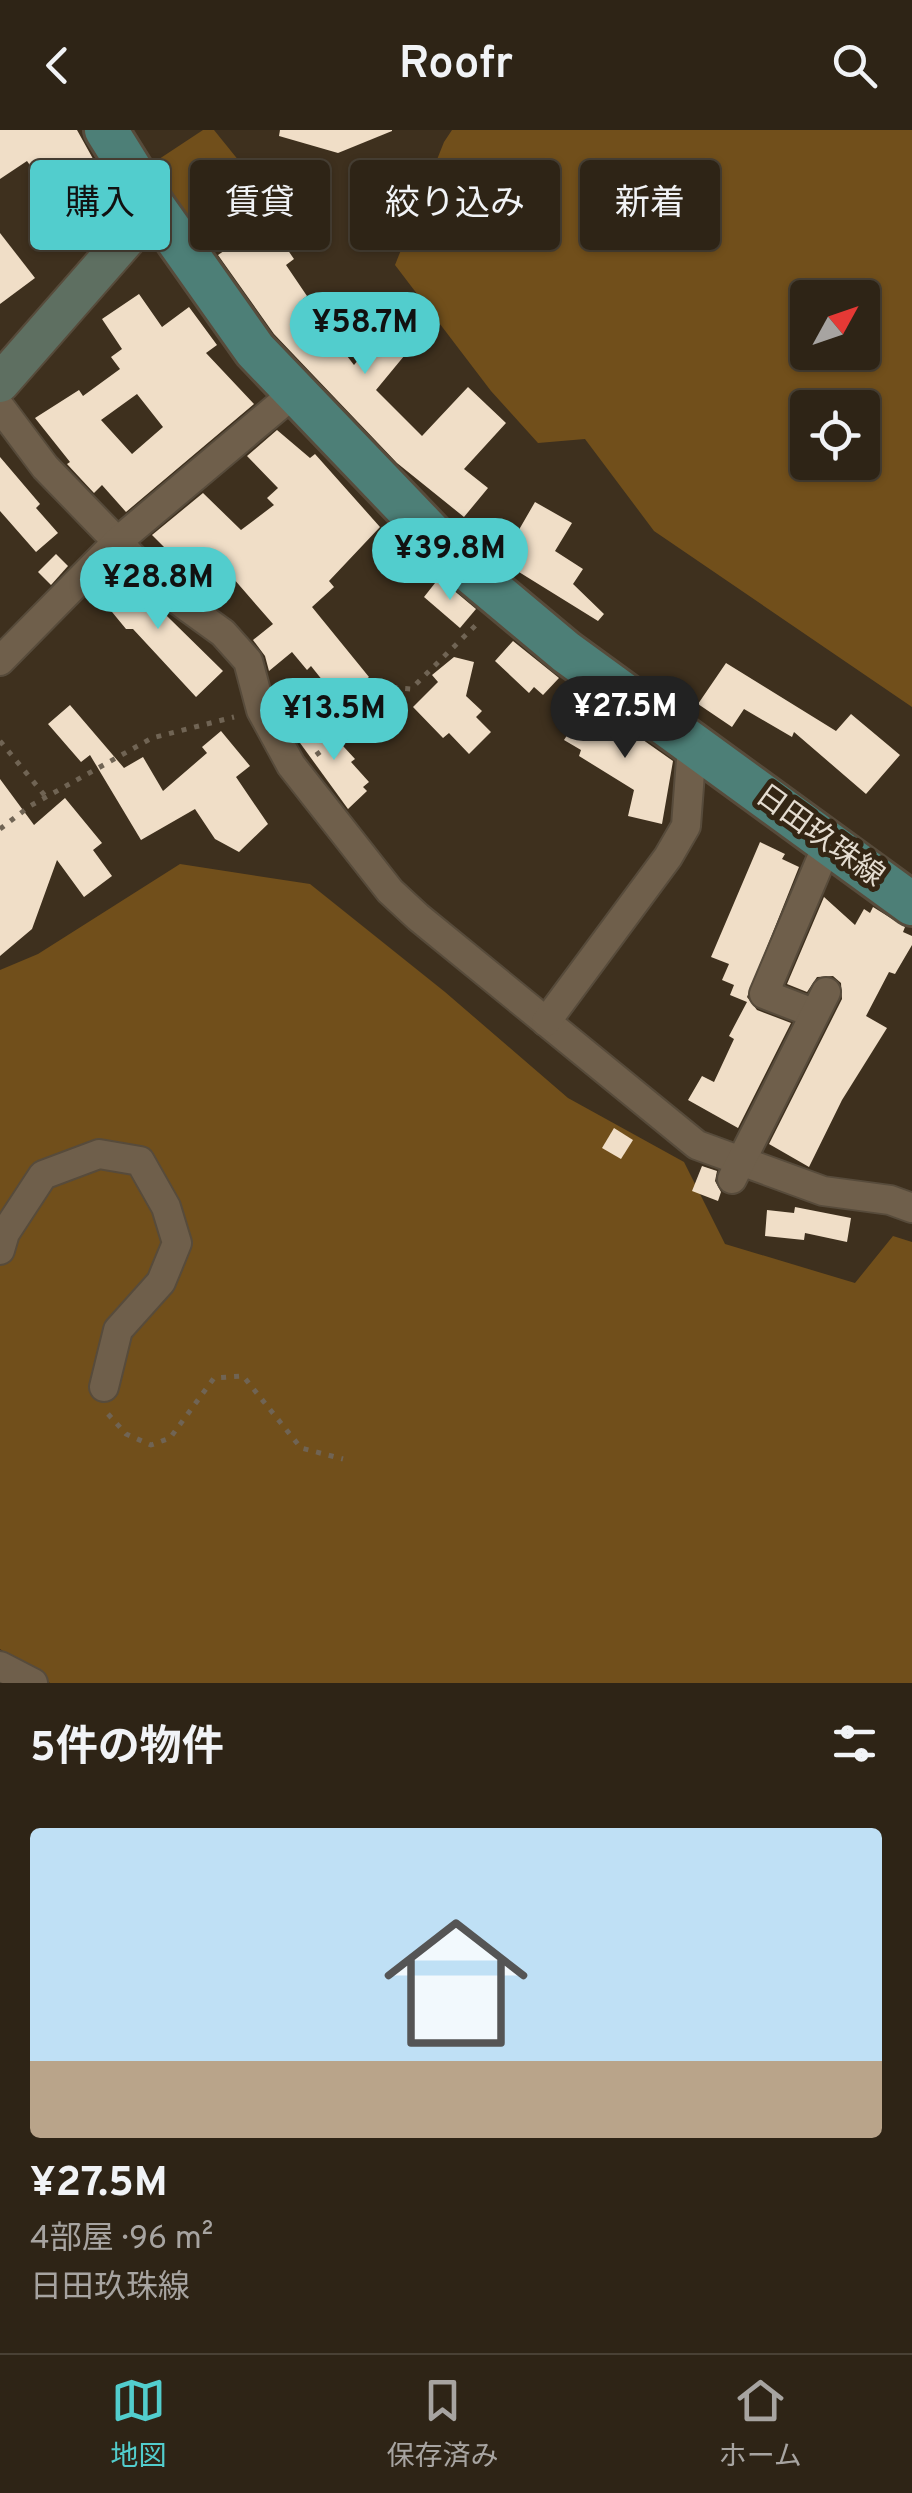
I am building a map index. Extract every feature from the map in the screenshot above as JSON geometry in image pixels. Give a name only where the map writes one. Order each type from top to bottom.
[{"type":"main road","name":"日田玖珠線","points":[[106,130],[125,160]]},
{"type":"main road","name":"日田玖珠線","points":[[170,230],[254,350],[292,394],[456,560],[566,652],[912,904]]},
{"type":"street","points":[[0,383],[116,250]]},
{"type":"street","points":[[0,662],[118,542],[292,394]]},
{"type":"street","points":[[0,407],[45,467],[165,591],[223,633],[248,661],[261,710],[291,766],[390,892],[683,1135],[735,1170],[823,1191],[890,1200],[912,1208]]},
{"type":"street","points":[[546,1022],[668,857],[686,826],[692,746]]},
{"type":"street","points":[[735,1170],[820,1002],[764,994],[828,843]]},
{"type":"street","points":[[0,1250],[5,1233],[43,1175],[99,1154],[140,1162],[166,1206],[177,1244],[162,1282],[118,1330],[104,1387]]},
{"type":"street","points":[[0,1666],[33,1683]]},
{"type":"path","points":[[291,766],[310,760],[341,736],[387,687],[411,689],[454,650],[499,596]]},
{"type":"path","points":[[0,829],[152,738],[261,710]]},
{"type":"path","points":[[0,741],[47,798]]},
{"type":"path","points":[[104,1387],[108,1413],[126,1434],[151,1445],[170,1438],[214,1378],[244,1376],[301,1448],[342,1459]]},
{"type":"shaded area","points":[[203,130],[214,130],[238,160],[190,160],[187,225],[170,197],[170,160],[158,160]]},
{"type":"shaded area","points":[[452,130],[912,130],[912,707],[654,531],[585,439],[538,443],[491,391],[395,265],[401,250],[560,250],[560,160],[437,160]]},
{"type":"shaded area","points":[[180,864],[310,884],[445,992],[568,1098],[684,1162],[725,1244],[855,1283],[893,1236],[912,1242],[912,1683],[50,1683],[0,1649],[0,970],[38,954]]},
{"type":"building","points":[[0,130],[77,130],[94,160],[30,160],[30,165],[27,161],[0,179]]},
{"type":"building","points":[[280,130],[392,131],[338,153],[279,136]]},
{"type":"building","points":[[0,233],[35,278],[0,304]]},
{"type":"building","points":[[225,250],[288,250],[294,259],[286,265],[307,296],[303,299],[354,365],[384,329],[409,350],[376,390],[422,436],[468,387],[506,423],[464,469],[488,488],[464,517],[397,463],[274,334],[218,255]]},
{"type":"building","points":[[139,294],[162,327],[189,307],[217,345],[206,353],[254,404],[126,512],[102,485],[94,493],[67,464],[70,462],[35,418],[79,390],[83,396],[120,369],[111,357],[122,349],[102,319]],"holes":[[[137,394],[163,427],[132,454],[101,420]]]},
{"type":"building","points":[[277,430],[310,458],[315,454],[380,527],[329,581],[334,587],[312,607],[369,677],[339,701],[311,666],[307,670],[292,652],[269,671],[265,656],[253,640],[273,624],[233,578],[214,599],[182,567],[174,575],[159,560],[168,551],[152,535],[203,493],[241,530],[274,505],[267,498],[278,488],[247,456]]},
{"type":"building","points":[[0,457],[40,504],[36,508],[58,533],[36,552],[0,511]]},
{"type":"building","points":[[535,502],[572,523],[555,551],[583,569],[573,584],[604,614],[598,621],[501,561]]},
{"type":"building","points":[[56,554],[68,566],[51,585],[38,572]]},
{"type":"building","points":[[117,567],[223,671],[196,697],[133,629],[126,629],[94,590]]},
{"type":"building","points":[[439,578],[476,609],[460,628],[424,597]]},
{"type":"building","points":[[513,641],[559,678],[543,695],[534,687],[529,693],[495,661]]},
{"type":"building","points":[[454,657],[474,662],[466,696],[482,711],[476,717],[491,732],[469,754],[449,733],[443,738],[413,707],[438,682],[432,675]]},
{"type":"building","points":[[726,663],[836,731],[851,714],[900,755],[866,794],[794,732],[792,737],[744,709],[732,727],[698,704]]},
{"type":"building","points":[[592,704],[673,761],[662,824],[628,816],[634,790],[579,756],[581,750],[564,740]]},
{"type":"building","points":[[70,705],[124,768],[143,757],[163,791],[207,753],[202,747],[221,731],[250,766],[236,777],[268,824],[239,852],[215,839],[195,809],[141,840],[90,755],[81,762],[48,724]]},
{"type":"building","points":[[321,722],[355,759],[351,762],[369,782],[363,787],[367,791],[348,809],[295,736]]},
{"type":"building","points":[[0,779],[34,825],[65,798],[102,843],[93,850],[112,876],[84,897],[57,860],[32,929],[0,956]]},
{"type":"building","points":[[760,842],[785,854],[782,859],[799,867],[747,997],[757,1010],[791,1023],[738,1128],[688,1100],[702,1076],[714,1082],[734,1039],[729,1036],[747,1002],[730,995],[734,985],[722,980],[729,964],[711,957]]},
{"type":"building","points":[[824,897],[855,925],[864,909],[870,913],[873,907],[905,927],[903,932],[912,936],[912,945],[895,974],[889,972],[866,1016],[887,1028],[842,1100],[809,1167],[769,1144],[842,999],[841,983],[833,976],[817,977],[807,992],[787,984]]},
{"type":"building","points":[[614,1128],[633,1140],[621,1159],[602,1148]]},
{"type":"building","points":[[702,1166],[717,1171],[715,1181],[721,1192],[718,1201],[692,1191]]},
{"type":"building","points":[[795,1207],[851,1218],[847,1242],[805,1233],[804,1240],[765,1236],[767,1210],[794,1213]]}]
